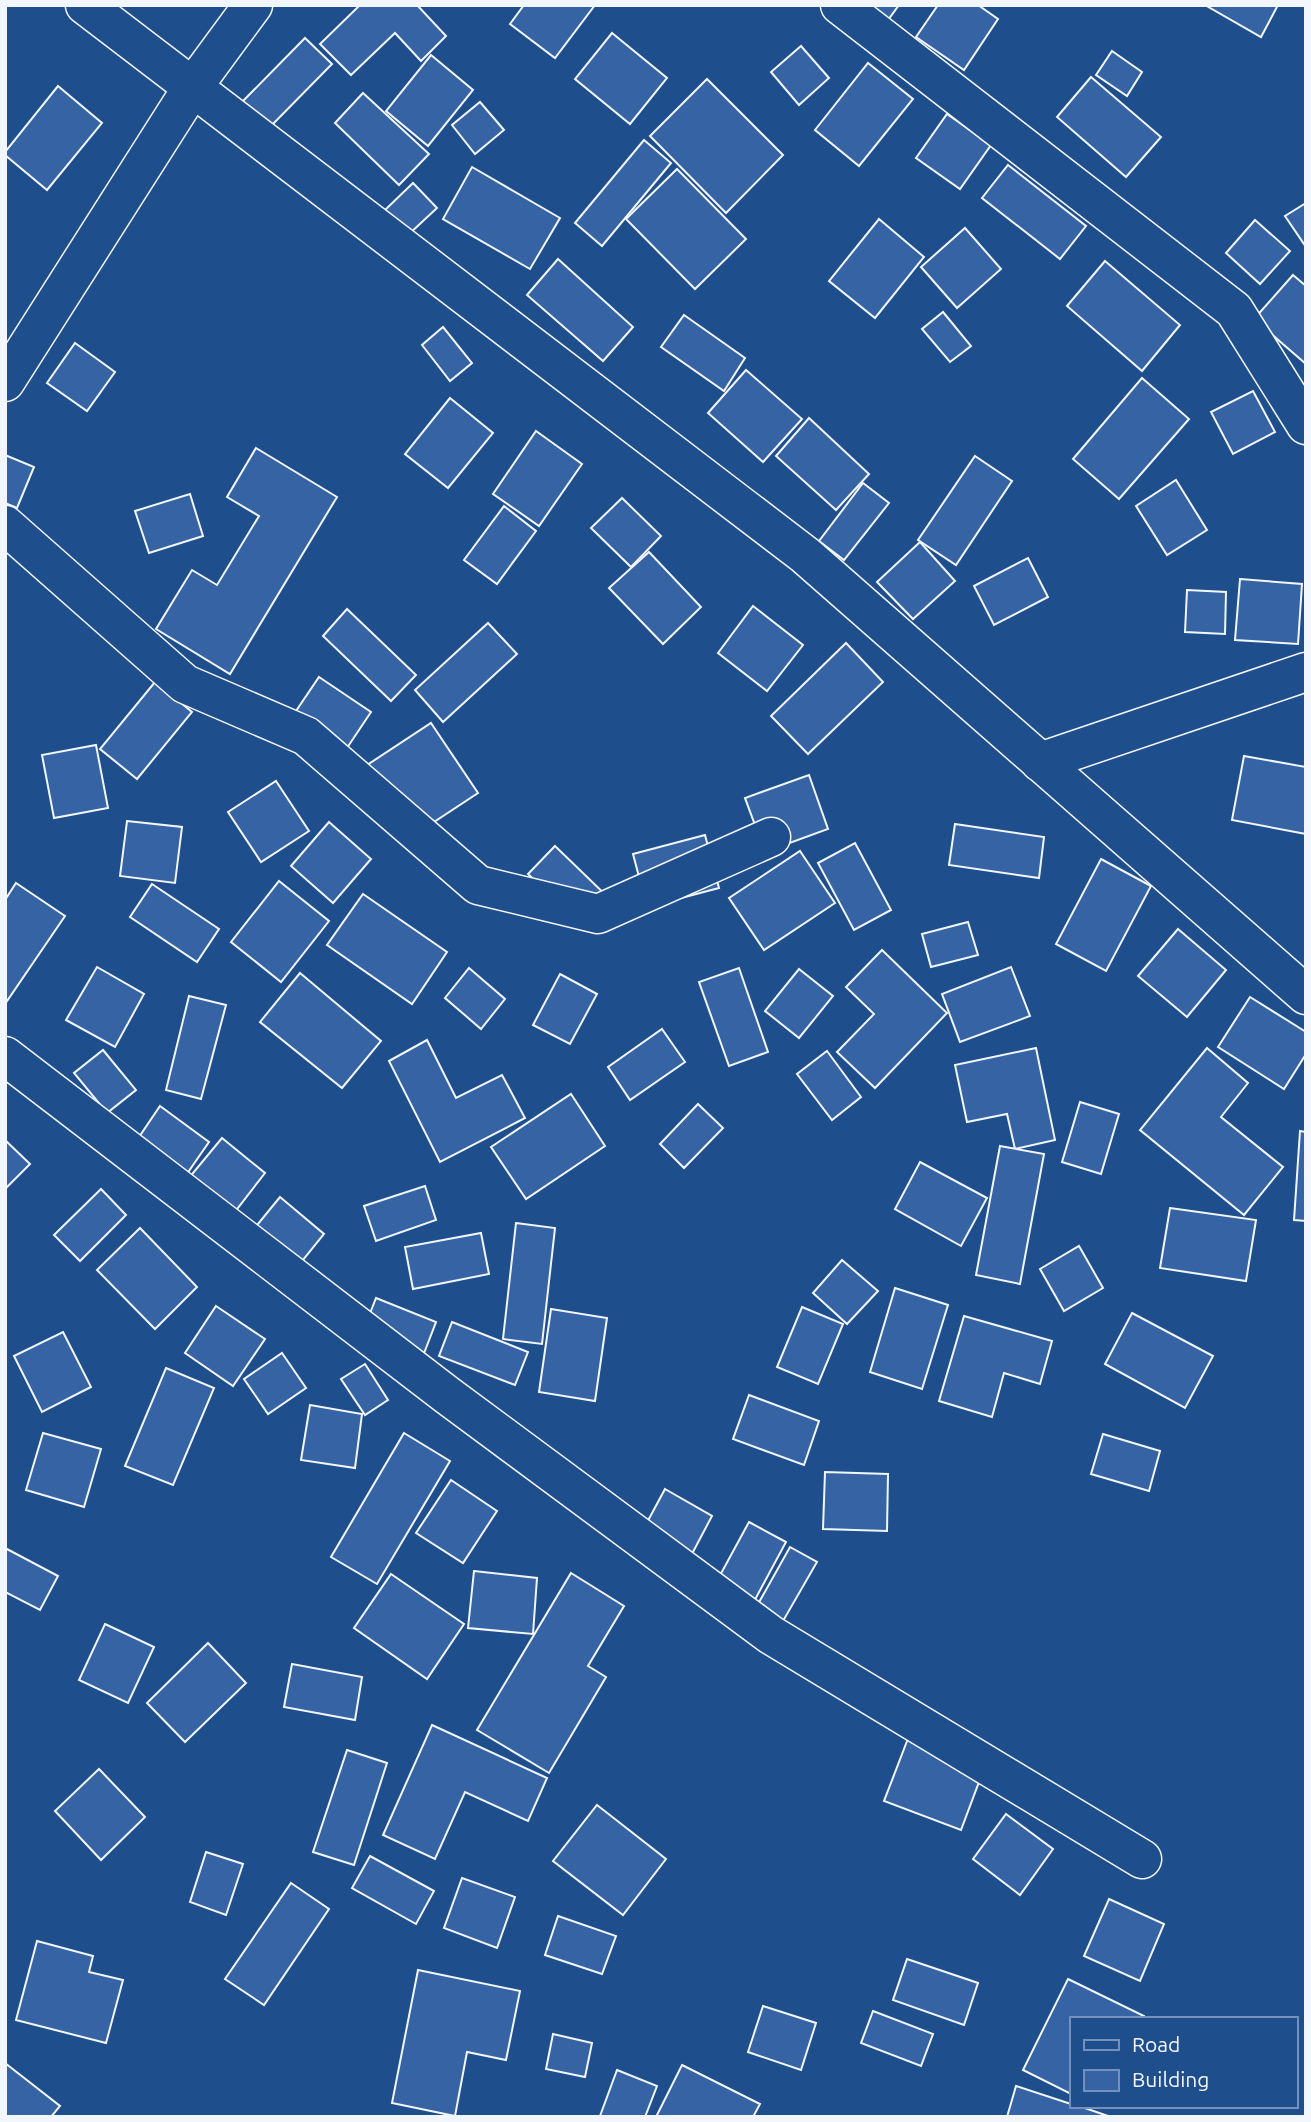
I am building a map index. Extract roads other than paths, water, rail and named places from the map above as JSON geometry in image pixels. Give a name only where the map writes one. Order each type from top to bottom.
[{"type":"street","points":[[85,5],[805,555],[1306,995]]},
{"type":"street","points":[[5,382],[192,88],[253,5]]},
{"type":"street","points":[[840,5],[1234,310],[1306,425]]},
{"type":"street","points":[[5,525],[185,684],[306,737],[478,885],[598,914],[771,837]]},
{"type":"street","points":[[1040,762],[1306,672]]},
{"type":"street","points":[[5,1056],[447,1395],[771,1635],[1142,1859]]}]
